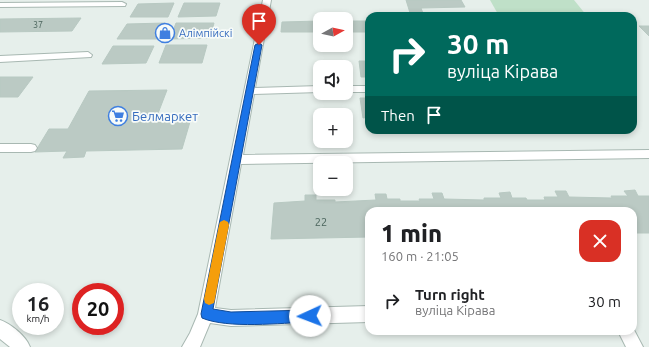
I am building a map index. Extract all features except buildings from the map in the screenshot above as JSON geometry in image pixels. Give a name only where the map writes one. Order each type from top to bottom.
[{"type":"street","points":[[190,347],[196,339],[206,314],[267,0]]},
{"type":"street","points":[[0,5],[122,4]]},
{"type":"street","points":[[0,59],[88,55]]},
{"type":"street","points":[[250,91],[313,89]]},
{"type":"street","points":[[353,89],[365,89]]},
{"type":"street","points":[[0,148],[31,148]]},
{"type":"street","points":[[237,160],[649,154]]},
{"type":"street","points":[[206,314],[231,318],[365,314]]},
{"type":"street","points":[[0,328],[22,347]]},
{"type":"street","points":[[628,335],[635,347]]},
{"type":"green space","points":[[490,0],[574,0],[584,12],[497,12]]},
{"type":"slow traffic","points":[[209,299],[224,225]]},
{"type":"place","name":"Алімпійскі","points":[[165,33]]},
{"type":"place","name":"Белмаркет","points":[[118,116]]},
{"type":"route","points":[[259,45],[206,314],[231,318],[310,316]]}]
